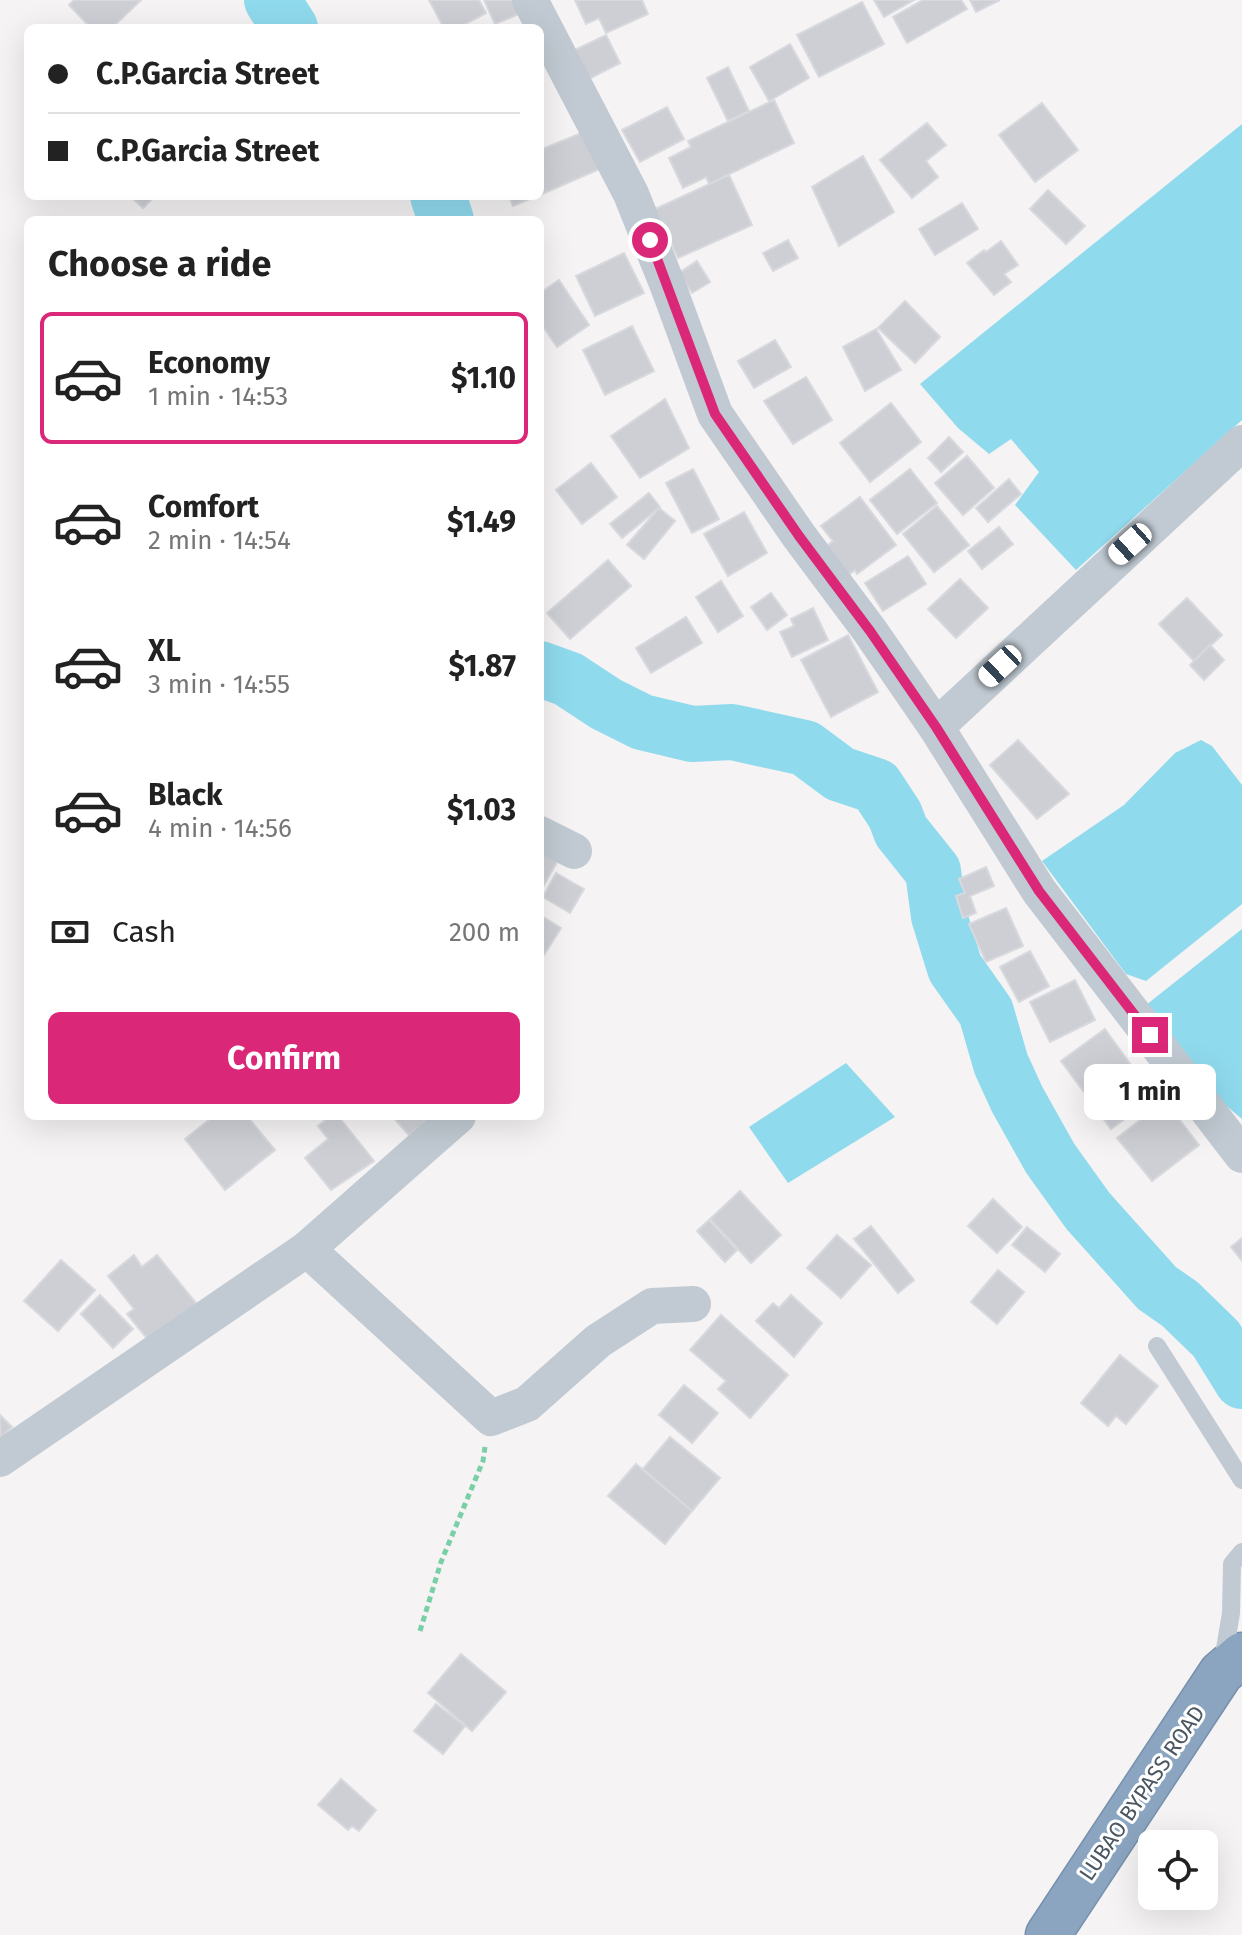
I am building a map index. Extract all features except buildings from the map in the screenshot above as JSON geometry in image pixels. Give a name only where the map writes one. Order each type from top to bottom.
[{"type":"highway","name":"LUBAO BYPASS ROAD","points":[[1048,1935],[1232,1664]]},
{"type":"street","points":[[530,0],[542,24]]},
{"type":"street","points":[[544,27],[631,194],[715,414],[936,727],[1039,891],[1242,1155]]},
{"type":"street","points":[[936,727],[1242,443]]},
{"type":"street","points":[[544,836],[574,851]]},
{"type":"street","points":[[0,1459],[307,1249],[453,1120]]},
{"type":"street","points":[[307,1249],[491,1418],[527,1404],[598,1341],[652,1306],[693,1304]]},
{"type":"lane","points":[[1157,1346],[1242,1480]]},
{"type":"lane","points":[[1232,1664],[1232,1564],[1242,1552]]},
{"type":"path","points":[[420,1631],[441,1562],[483,1461],[491,1418]]},
{"type":"water","points":[[1242,124],[1242,420],[1076,570],[1015,505],[1039,472],[1011,439],[989,454],[958,428],[920,384]]},
{"type":"water","points":[[1201,740],[1212,746],[1242,785],[1242,904],[1146,981],[1126,974],[1042,861],[1124,805],[1175,753]]},
{"type":"water","points":[[1242,929],[1242,1119],[1223,1103],[1141,1009]]},
{"type":"water","points":[[846,1063],[895,1117],[788,1183],[749,1127]]},
{"type":"waterway","points":[[272,0],[287,24]]},
{"type":"waterway","points":[[439,200],[445,216]]},
{"type":"waterway","points":[[544,670],[568,679],[606,704],[642,722],[692,734],[732,732],[805,748],[840,774],[876,786],[895,815],[901,831],[933,871],[939,916],[955,968],[986,1012],[1001,1064],[1050,1158],[1088,1211],[1157,1288],[1180,1304],[1216,1339],[1242,1381]]},
{"type":"route","points":[[650,240],[715,414],[936,727],[1039,891],[1150,1035]]}]
